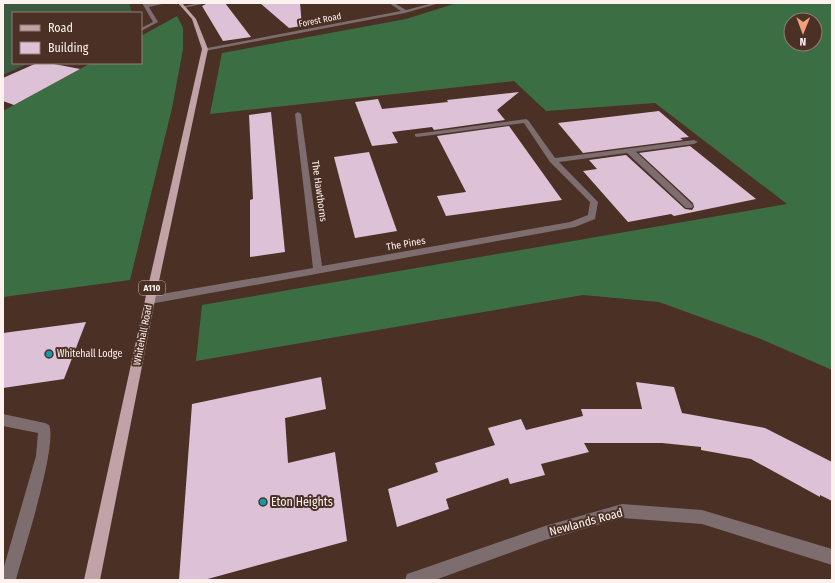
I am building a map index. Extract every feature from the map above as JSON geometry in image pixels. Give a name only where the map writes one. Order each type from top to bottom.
[{"type":"main road","points":[[182,5],[194,19],[205,49]]},
{"type":"main road","name":"Whitehall Road","points":[[92,580],[150,300],[205,49]]},
{"type":"street","points":[[142,29],[156,22],[145,5],[164,3]]},
{"type":"street","points":[[182,5],[205,3]]},
{"type":"street","points":[[391,3],[405,12]]},
{"type":"street","name":"Forest Road","points":[[205,49],[405,12],[438,3]]},
{"type":"street","name":"The Hawthorns","points":[[298,114],[318,271]]},
{"type":"street","name":"The Pines","points":[[150,300],[572,225],[592,217],[594,202],[553,160],[526,121],[417,135]]},
{"type":"street","points":[[553,160],[694,142]]},
{"type":"street","points":[[630,151],[689,206]]},
{"type":"street","points":[[3,420],[45,429],[43,456],[8,580]]},
{"type":"street","name":"Newlands Road","points":[[412,580],[545,533],[622,511],[702,517],[832,558]]},
{"type":"green space","points":[[3,3],[129,3],[132,12],[12,12],[12,64],[27,64],[3,75]]},
{"type":"green space","points":[[457,3],[832,3],[832,370],[761,339],[659,302],[583,295],[196,361],[202,305],[787,204],[655,103],[546,111],[514,81],[210,114],[222,53],[406,19]]},
{"type":"green space","points":[[177,16],[183,28],[183,49],[172,108],[130,280],[3,297],[3,111],[89,64],[142,64],[142,35]]},
{"type":"building","points":[[208,3],[225,3],[251,37],[223,41],[202,6]]},
{"type":"building","points":[[260,3],[300,3],[302,26],[289,28]]},
{"type":"building","points":[[35,64],[54,64],[80,69],[14,105],[3,101],[3,78]]},
{"type":"building","points":[[519,92],[497,110],[505,120],[434,130],[432,127],[392,132],[398,143],[372,146],[355,102],[378,99],[382,109]]},
{"type":"building","points":[[659,111],[689,137],[680,138],[683,140],[583,153],[558,123]]},
{"type":"building","points":[[271,112],[285,252],[250,257],[250,200],[253,199],[249,115]]},
{"type":"building","points":[[509,126],[562,200],[446,216],[437,196],[466,192],[437,136]]},
{"type":"building","points":[[690,146],[756,199],[674,216],[671,214],[628,222],[583,171],[597,169],[589,160],[626,155],[685,209],[692,210],[694,207],[693,203],[639,153]]},
{"type":"building","points":[[369,152],[397,231],[355,238],[334,157]]},
{"type":"building","name":"Whitehall Lodge","points":[[86,322],[64,379],[3,388],[3,333]]},
{"type":"building","name":"Eton Heights","points":[[321,377],[326,409],[285,418],[288,463],[335,452],[347,541],[204,580],[179,580],[192,404]]},
{"type":"building","points":[[636,382],[674,387],[682,413],[765,428],[832,462],[832,501],[820,495],[820,497],[751,459],[701,450],[701,447],[662,443],[584,443],[589,452],[541,464],[545,475],[510,484],[508,478],[446,499],[449,509],[397,527],[388,489],[438,472],[435,463],[495,445],[488,428],[521,419],[526,430],[583,416],[581,409],[642,409]]},
{"type":"place","name":"Whitehall Lodge","points":[[49,354]]},
{"type":"place","name":"Eton Heights","points":[[263,502]]}]
